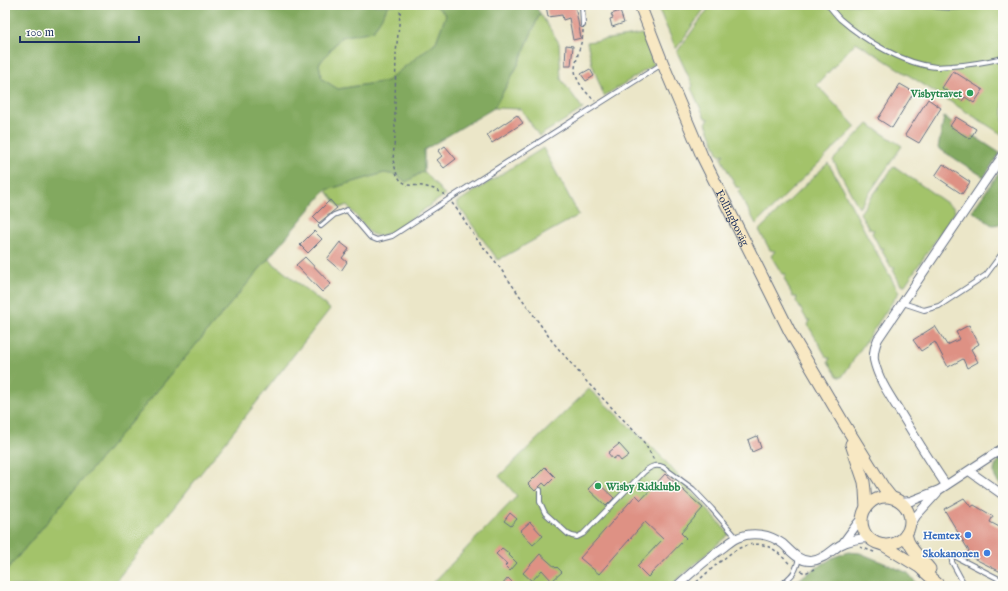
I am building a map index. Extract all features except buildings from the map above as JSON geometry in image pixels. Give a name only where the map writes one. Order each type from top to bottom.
[{"type":"main road","name":"Follingboväg","points":[[640,5],[662,64],[702,156],[786,325],[884,488],[896,500]]},
{"type":"main road","name":"Follingboväg","points":[[843,422],[864,482],[864,513]]},
{"type":"main road","points":[[879,498],[896,500],[906,509],[910,521],[907,531],[909,544],[927,565],[941,586],[919,566],[883,545],[876,543],[864,531],[864,513],[874,501],[879,498]]},
{"type":"main road","points":[[883,545],[897,542],[907,531]]},
{"type":"street","points":[[946,485],[926,456],[884,386],[874,359],[874,350],[878,339],[1003,155]]},
{"type":"street","points":[[896,500],[911,502],[939,490],[1003,448]]},
{"type":"street","points":[[969,471],[1003,495]]},
{"type":"street","points":[[907,531],[916,516],[939,490]]},
{"type":"street","points":[[841,545],[864,513]]},
{"type":"street","points":[[676,586],[708,559],[737,538],[754,534],[767,536],[779,541],[799,558],[805,561],[822,558],[841,545],[853,540],[870,538]]},
{"type":"lane","points":[[582,5],[583,25]]},
{"type":"lane","points":[[828,5],[839,18],[862,36],[910,62],[936,66],[962,65],[1003,58]]},
{"type":"lane","points":[[926,5],[941,8],[960,8],[977,5]]},
{"type":"lane","points":[[321,226],[334,215],[348,210],[370,237],[377,240],[392,236],[662,64]]},
{"type":"lane","points":[[903,302],[924,310],[939,306],[986,275],[1003,252]]},
{"type":"lane","points":[[540,490],[540,502],[545,513],[568,534],[577,537],[583,534],[650,467],[662,467],[692,489],[712,509],[737,538]]},
{"type":"lane","points":[[965,586],[952,562],[952,558],[954,556],[1003,581]]},
{"type":"lane","points":[[780,586],[794,574],[799,558]]},
{"type":"path","points":[[401,5],[396,53],[395,135],[393,160],[397,175],[401,181],[408,185],[434,188],[449,199],[460,212],[475,237],[495,261],[552,341],[587,382],[641,438],[657,466]]},
{"type":"path","points":[[583,25],[583,38],[575,70],[579,82],[585,92],[599,104]]},
{"type":"path","points":[[692,586],[732,552],[742,546],[752,544],[769,547],[796,568],[805,572],[817,568]]},
{"type":"green space","points":[[5,5],[389,5],[373,31],[341,37],[319,64],[322,79],[338,89],[387,81],[436,42],[446,15],[435,5],[534,5],[540,13],[518,65],[494,108],[424,150],[424,171],[406,182],[397,175],[384,173],[326,190],[5,572]]},
{"type":"green space","points":[[389,5],[435,5],[446,15],[436,42],[387,81],[338,89],[322,79],[319,64],[341,37],[373,31]]},
{"type":"green space","points":[[657,5],[707,5],[676,49]]},
{"type":"green space","points":[[711,5],[1003,5],[1003,135],[856,42],[817,85],[856,127],[756,224],[738,191],[741,188],[736,187],[721,158],[724,154],[719,155],[706,123],[709,119],[705,118],[691,88],[693,86],[677,52]]},
{"type":"green space","points":[[540,13],[559,43],[561,79],[583,109],[539,136],[521,109],[494,108],[518,65]]},
{"type":"green space","points":[[643,34],[654,65],[604,96],[592,64],[587,42]]},
{"type":"green space","points":[[944,117],[1000,153],[984,177],[938,148]]},
{"type":"green space","points":[[868,124],[902,146],[859,208],[833,160]]},
{"type":"green space","points":[[543,148],[579,215],[498,260],[456,203]]},
{"type":"green space","points":[[828,163],[899,292],[842,377],[838,377],[828,362],[830,358],[827,358],[808,325],[810,320],[807,320],[796,301],[797,297],[793,297],[784,278],[786,274],[782,274],[771,256],[775,251],[770,250],[759,230]]},
{"type":"green space","points":[[894,166],[954,208],[955,212],[905,285],[901,285],[893,270],[895,267],[891,267],[882,251],[884,248],[880,248],[872,233],[874,230],[869,229],[860,213]]},
{"type":"green space","points":[[1001,170],[1003,171],[1003,224],[992,225],[972,211]]},
{"type":"green space","points":[[424,171],[445,195],[392,232],[379,236],[371,234],[347,205],[340,208],[326,190],[384,173],[397,175],[406,182]]},
{"type":"green space","points":[[268,259],[330,309],[112,586],[5,586],[5,572]]},
{"type":"green space","name":"Wisby Ridklubb","points":[[589,389],[659,454],[729,534],[670,586],[430,586],[517,496],[499,476]]},
{"type":"green space","points":[[1003,457],[1003,487],[996,480],[994,472],[996,464]]},
{"type":"green space","points":[[848,552],[860,553],[908,573],[919,586],[787,586],[834,557]]},
{"type":"place","name":"Visbytravet","points":[[970,93]]},
{"type":"place","name":"Wisby Ridklubb","points":[[598,486]]},
{"type":"place","name":"Hemtex","points":[[968,535]]},
{"type":"place","name":"Skokanonen","points":[[987,553]]}]
